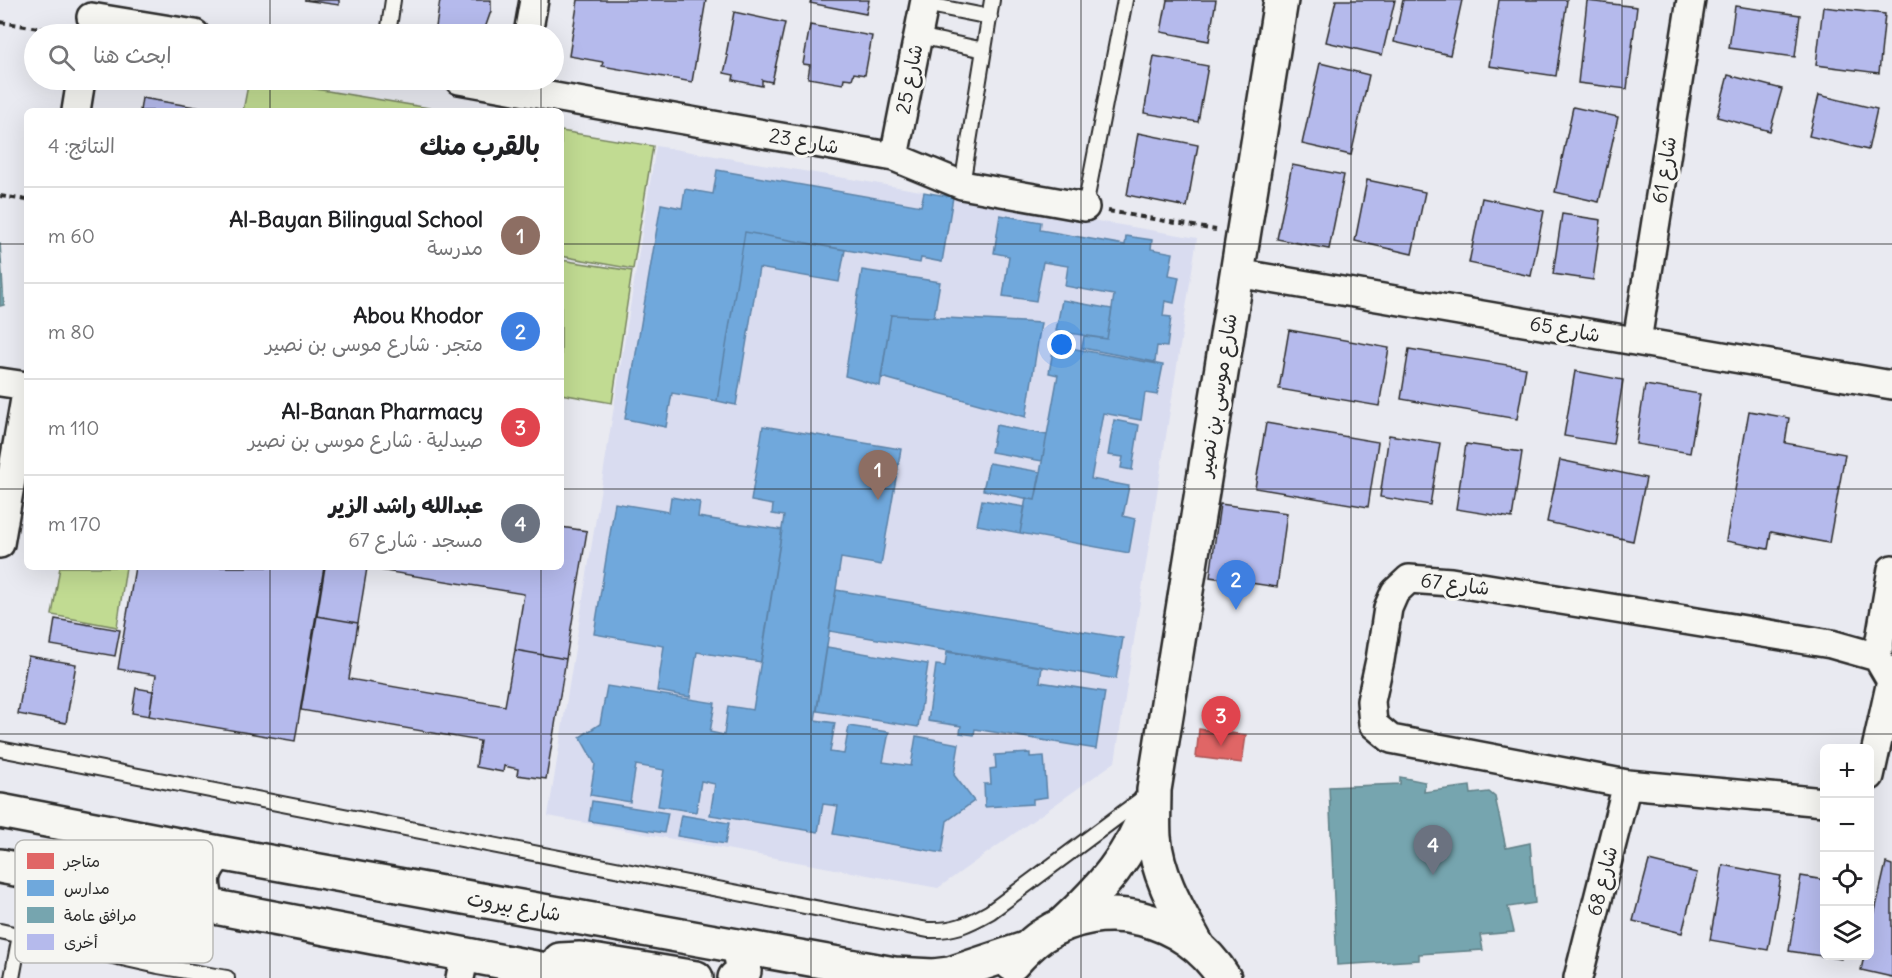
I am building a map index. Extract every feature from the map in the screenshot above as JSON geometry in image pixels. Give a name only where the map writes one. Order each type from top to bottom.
[{"type":"main road","name":"شارع موسى بن نصير","points":[[1217,967],[1170,894],[1160,866],[1154,839],[1154,790],[1281,0]]},
{"type":"main road","name":"شارع موسى بن نصير","points":[[1062,925],[1107,880],[1123,858],[1136,838],[1154,790]]},
{"type":"main road","name":"شارع بيروت","points":[[2,810],[153,840]]},
{"type":"main road","name":"شارع بيروت","points":[[213,852],[737,962],[933,976],[966,970],[1025,949]]},
{"type":"main road","points":[[213,859],[219,853]]},
{"type":"main road","points":[[0,866],[15,869]]},
{"type":"main road","points":[[213,907],[462,967],[580,959],[696,978]]},
{"type":"main road","points":[[1002,978],[1025,949],[1043,935],[1062,925],[1089,916],[1118,914],[1146,919],[1173,929],[1217,967]]},
{"type":"main road","points":[[508,963],[588,978]]},
{"type":"street","points":[[530,24],[534,0]]},
{"type":"street","name":"شارع 61","points":[[1637,341],[1691,0]]},
{"type":"street","name":"شارع 25","points":[[894,157],[925,2]]},
{"type":"street","points":[[88,21],[113,24]]},
{"type":"street","points":[[76,108],[79,90]]},
{"type":"street","name":"شارع 23","points":[[545,90],[894,157],[962,185],[1085,207]]},
{"type":"street","name":"شارع 65","points":[[1237,273],[1892,385]]},
{"type":"street","points":[[0,382],[24,386]]},
{"type":"street","points":[[0,539],[24,404]]},
{"type":"street","points":[[1874,754],[1891,681],[1877,657],[1892,569]]},
{"type":"street","name":"شارع 67","points":[[1820,802],[1626,784],[1390,739],[1373,724],[1371,701],[1382,651],[1388,608],[1395,592],[1409,579],[1451,582],[1831,644],[1877,657]]},
{"type":"street","name":"شارع 68","points":[[1578,978],[1626,784]]},
{"type":"lane","points":[[389,24],[393,0]]},
{"type":"lane","points":[[962,185],[992,0]]},
{"type":"lane","points":[[1085,207],[1125,0]]},
{"type":"lane","points":[[925,2],[990,17]]},
{"type":"lane","points":[[918,36],[984,50]]},
{"type":"lane","points":[[0,749],[936,930],[965,926],[990,912],[1154,790]]},
{"type":"lane","points":[[0,931],[15,934]]},
{"type":"lane","points":[[12,978],[15,962]]},
{"type":"lane","points":[[124,963],[157,972],[227,978]]},
{"type":"path","points":[[0,22],[88,21]]},
{"type":"path","points":[[0,196],[24,200]]},
{"type":"path","points":[[1085,207],[1243,235]]},
{"type":"shaded area","points":[[656,146],[1197,238],[1115,762],[938,888],[548,816]]},
{"type":"green space","points":[[247,90],[322,90],[429,108],[244,108]]},
{"type":"green space","points":[[564,131],[653,146],[633,269],[564,257]]},
{"type":"green space","points":[[564,260],[632,271],[612,403],[564,395]]},
{"type":"green space","points":[[60,570],[126,570],[117,627],[52,615]]},
{"type":"building: متاجر","points":[[1199,729],[1246,735],[1242,763],[1196,757]]},
{"type":"building: مدارس","points":[[717,170],[921,206],[924,192],[953,197],[942,262],[921,258],[920,263],[745,232],[717,401],[672,393],[666,427],[625,419],[661,204],[682,208],[685,189],[713,194]]},
{"type":"building: مدارس","points":[[1000,215],[1041,222],[1040,230],[1125,245],[1126,236],[1152,240],[1151,249],[1173,253],[1169,275],[1179,277],[1174,303],[1165,301],[1163,316],[1171,317],[1167,347],[1157,346],[1155,362],[1082,348],[1084,336],[1107,339],[1114,295],[1065,286],[1068,266],[1043,262],[1036,301],[1003,296],[1009,256],[994,253]]},
{"type":"building: مدارس","points":[[745,232],[845,250],[839,282],[759,268],[736,405],[717,401]]},
{"type":"building: مدارس","points":[[862,270],[940,282],[934,317],[891,315],[880,386],[845,376]]},
{"type":"building: مدارس","points":[[1062,300],[1112,309],[1107,339],[1056,331]]},
{"type":"building: مدارس","points":[[891,315],[1041,323],[1026,417],[881,377]]},
{"type":"building: مدارس","points":[[1054,345],[1163,365],[1157,395],[1145,393],[1141,420],[1103,413],[1091,479],[1129,486],[1123,516],[1135,519],[1129,553],[1020,533],[1026,498],[1035,500],[1058,375],[1049,373]]},
{"type":"building: مدارس","points":[[1114,420],[1139,425],[1132,470],[1121,468],[1123,457],[1108,455]]},
{"type":"building: مدارس","points":[[996,425],[1047,435],[1042,461],[991,452]]},
{"type":"building: مدارس","points":[[763,426],[901,449],[881,565],[841,558],[815,720],[835,723],[830,752],[844,754],[849,726],[889,732],[883,762],[911,766],[916,736],[959,744],[954,775],[974,801],[947,821],[942,853],[833,834],[838,806],[823,804],[818,832],[710,815],[715,784],[701,781],[696,812],[658,806],[664,770],[636,765],[630,802],[590,795],[595,764],[580,737],[600,724],[607,686],[715,703],[710,732],[724,735],[728,706],[753,710],[784,516],[772,514],[773,505],[751,501]]},
{"type":"building: مدارس","points":[[989,463],[1041,472],[1035,500],[983,490]]},
{"type":"building: مدارس","points":[[671,497],[700,502],[698,517],[782,530],[761,662],[697,652],[690,697],[657,691],[664,646],[594,634],[615,503],[669,512]]},
{"type":"building: مدارس","points":[[982,500],[1025,507],[1020,533],[977,525]]},
{"type":"building: مدارس","points":[[836,590],[1123,638],[1116,679],[829,631]]},
{"type":"building: مدارس","points":[[827,647],[928,664],[918,727],[817,711]]},
{"type":"building: مدارس","points":[[947,652],[1042,667],[1040,682],[1105,692],[1096,749],[975,729],[974,735],[960,733],[961,726],[928,721],[936,665],[945,666]]},
{"type":"building: مدارس","points":[[1030,753],[1030,757],[1044,756],[1047,797],[1033,799],[1033,804],[985,807],[984,784],[991,784],[990,769],[996,768],[995,755]]},
{"type":"building: مدارس","points":[[592,801],[668,813],[664,833],[589,821]]},
{"type":"building: مدارس","points":[[681,815],[729,823],[725,844],[677,836]]},
{"type":"building: مرافق عامة","points":[[0,243],[4,305],[0,306]]},
{"type":"building: مرافق عامة","points":[[1400,777],[1425,782],[1424,792],[1470,786],[1471,794],[1489,792],[1495,797],[1506,848],[1530,843],[1535,903],[1508,907],[1514,932],[1480,935],[1483,950],[1419,954],[1419,960],[1337,965],[1329,787],[1400,784]]},
{"type":"building: أخرى","points":[[304,0],[339,0],[339,5]]},
{"type":"building: أخرى","points":[[440,0],[491,0],[491,11],[486,24],[436,24]]},
{"type":"building: أخرى","points":[[578,0],[706,0],[692,82],[602,66],[603,62],[569,56]]},
{"type":"building: أخرى","points":[[811,0],[869,0],[866,14],[810,3]]},
{"type":"building: أخرى","points":[[1167,0],[1216,0],[1209,41],[1161,32]]},
{"type":"building: أخرى","points":[[1336,0],[1395,0],[1382,55],[1326,42]]},
{"type":"building: أخرى","points":[[1403,0],[1462,0],[1450,55],[1394,42]]},
{"type":"building: أخرى","points":[[1499,0],[1567,0],[1556,76],[1489,66]]},
{"type":"building: أخرى","points":[[1587,1],[1637,7],[1627,89],[1578,83]]},
{"type":"building: أخرى","points":[[1735,6],[1800,15],[1795,57],[1729,48]]},
{"type":"building: أخرى","points":[[1823,7],[1885,14],[1879,73],[1816,65]]},
{"type":"building: أخرى","points":[[734,12],[785,23],[772,82],[762,80],[762,86],[733,80],[734,75],[724,73]]},
{"type":"building: أخرى","points":[[810,25],[872,36],[865,75],[854,73],[852,79],[844,78],[843,84],[808,78],[810,65],[803,64]]},
{"type":"building: أخرى","points":[[1154,56],[1208,66],[1198,122],[1144,113]]},
{"type":"building: أخرى","points":[[1320,63],[1369,75],[1351,155],[1302,144]]},
{"type":"building: أخرى","points":[[1728,75],[1782,89],[1770,131],[1717,117]]},
{"type":"building: أخرى","points":[[1819,95],[1877,109],[1868,150],[1809,136]]},
{"type":"building: أخرى","points":[[142,98],[201,108],[140,108]]},
{"type":"building: أخرى","points":[[1573,107],[1618,117],[1599,202],[1555,192]]},
{"type":"building: أخرى","points":[[1138,133],[1198,145],[1187,207],[1127,195]]},
{"type":"building: أخرى","points":[[1292,165],[1344,175],[1329,249],[1277,239]]},
{"type":"building: أخرى","points":[[1367,180],[1425,192],[1412,254],[1355,241]]},
{"type":"building: أخرى","points":[[1482,198],[1544,211],[1531,276],[1469,263]]},
{"type":"building: أخرى","points":[[1562,214],[1601,220],[1593,280],[1553,274]]},
{"type":"building: أخرى","points":[[1289,330],[1389,348],[1379,406],[1279,389]]},
{"type":"building: أخرى","points":[[1409,349],[1526,368],[1517,419],[1401,399]]},
{"type":"building: أخرى","points":[[1575,371],[1623,380],[1613,444],[1564,436]]},
{"type":"building: أخرى","points":[[1645,385],[1700,394],[1690,453],[1636,444]]},
{"type":"building: أخرى","points":[[1749,411],[1789,418],[1785,443],[1845,454],[1829,543],[1771,532],[1768,549],[1726,541]]},
{"type":"building: أخرى","points":[[1266,423],[1378,442],[1368,507],[1255,488]]},
{"type":"building: أخرى","points":[[1389,435],[1440,443],[1430,505],[1380,497]]},
{"type":"building: أخرى","points":[[1466,444],[1522,452],[1512,518],[1456,509]]},
{"type":"building: أخرى","points":[[1560,460],[1646,478],[1633,541],[1547,522]]},
{"type":"building: أخرى","points":[[1220,504],[1287,513],[1277,587],[1210,577]]},
{"type":"building: أخرى","points":[[564,527],[587,531],[566,659],[515,650],[524,594],[379,570],[564,570]]},
{"type":"building: أخرى","points":[[134,570],[324,570],[295,741],[149,716],[156,675],[118,669]]},
{"type":"building: أخرى","points":[[325,570],[367,570],[358,623],[317,616]]},
{"type":"building: أخرى","points":[[317,616],[358,623],[349,679],[505,706],[515,650],[566,659],[546,779],[517,775],[518,769],[504,766],[503,772],[476,767],[480,741],[301,710]]},
{"type":"building: أخرى","points":[[55,619],[120,630],[115,656],[51,645]]},
{"type":"building: أخرى","points":[[28,656],[76,664],[66,723],[18,714]]},
{"type":"building: أخرى","points":[[136,688],[153,691],[149,716],[132,713]]},
{"type":"building: أخرى","points":[[1649,861],[1697,873],[1682,933],[1633,921]]},
{"type":"building: أخرى","points":[[1886,863],[1892,865],[1892,977],[1861,970],[1863,960],[1874,960],[1874,916]]},
{"type":"building: أخرى","points":[[1723,865],[1781,876],[1768,950],[1710,940]]},
{"type":"building: أخرى","points":[[1801,876],[1820,879],[1820,956],[1789,951]]},
{"type":"place","name":"Al-Bayan Bilingual School","points":[[878,500]]},
{"type":"place","name":"Abou Khodor","points":[[1236,610]]},
{"type":"place","name":"Al-Banan Pharmacy","points":[[1221,746]]},
{"type":"place","name":"عبدالله راشد الزير","points":[[1433,875]]}]
